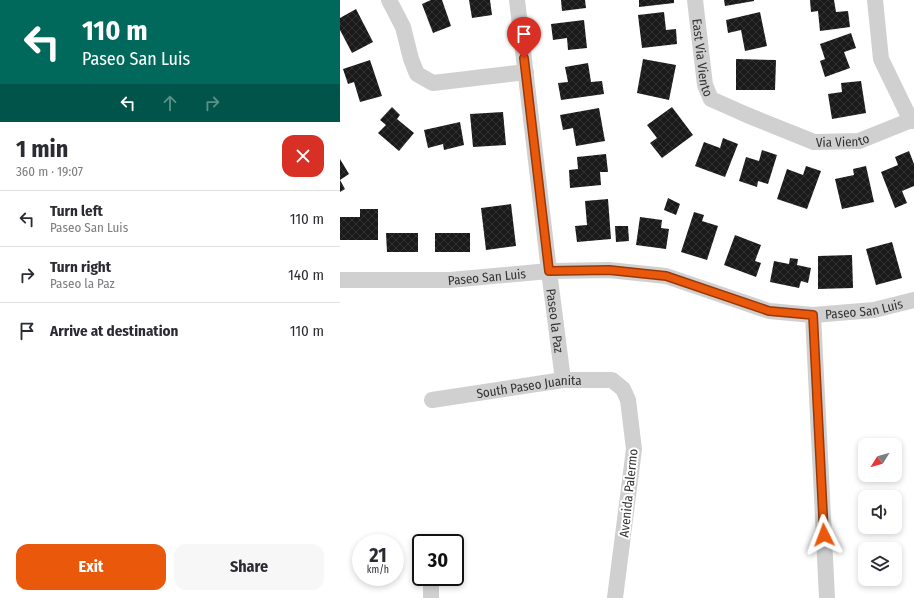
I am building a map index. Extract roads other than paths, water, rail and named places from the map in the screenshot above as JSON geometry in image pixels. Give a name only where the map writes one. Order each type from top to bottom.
[{"type":"street","points":[[388,0],[403,26],[411,59],[417,74],[433,83],[526,72]]},
{"type":"street","name":"Paseo la Paz","points":[[517,0],[563,380]]},
{"type":"street","name":"East Via Viento","points":[[695,0],[705,85],[712,99],[747,115]]},
{"type":"street","points":[[875,0],[881,59],[912,120]]},
{"type":"street","name":"Via Viento","points":[[747,115],[814,142],[859,141],[912,120]]},
{"type":"street","name":"Paseo San Luis","points":[[340,280],[450,280],[549,271],[609,270],[666,276],[769,311],[813,315],[874,310],[914,300]]},
{"type":"street","points":[[813,315],[827,598]]},
{"type":"street","name":"South Paseo Juanita","points":[[432,400],[563,380],[612,380],[623,389]]},
{"type":"street","name":"Avenida Palermo","points":[[615,598],[634,449],[628,400],[623,389]]},
{"type":"street","points":[[431,586],[431,598]]}]
